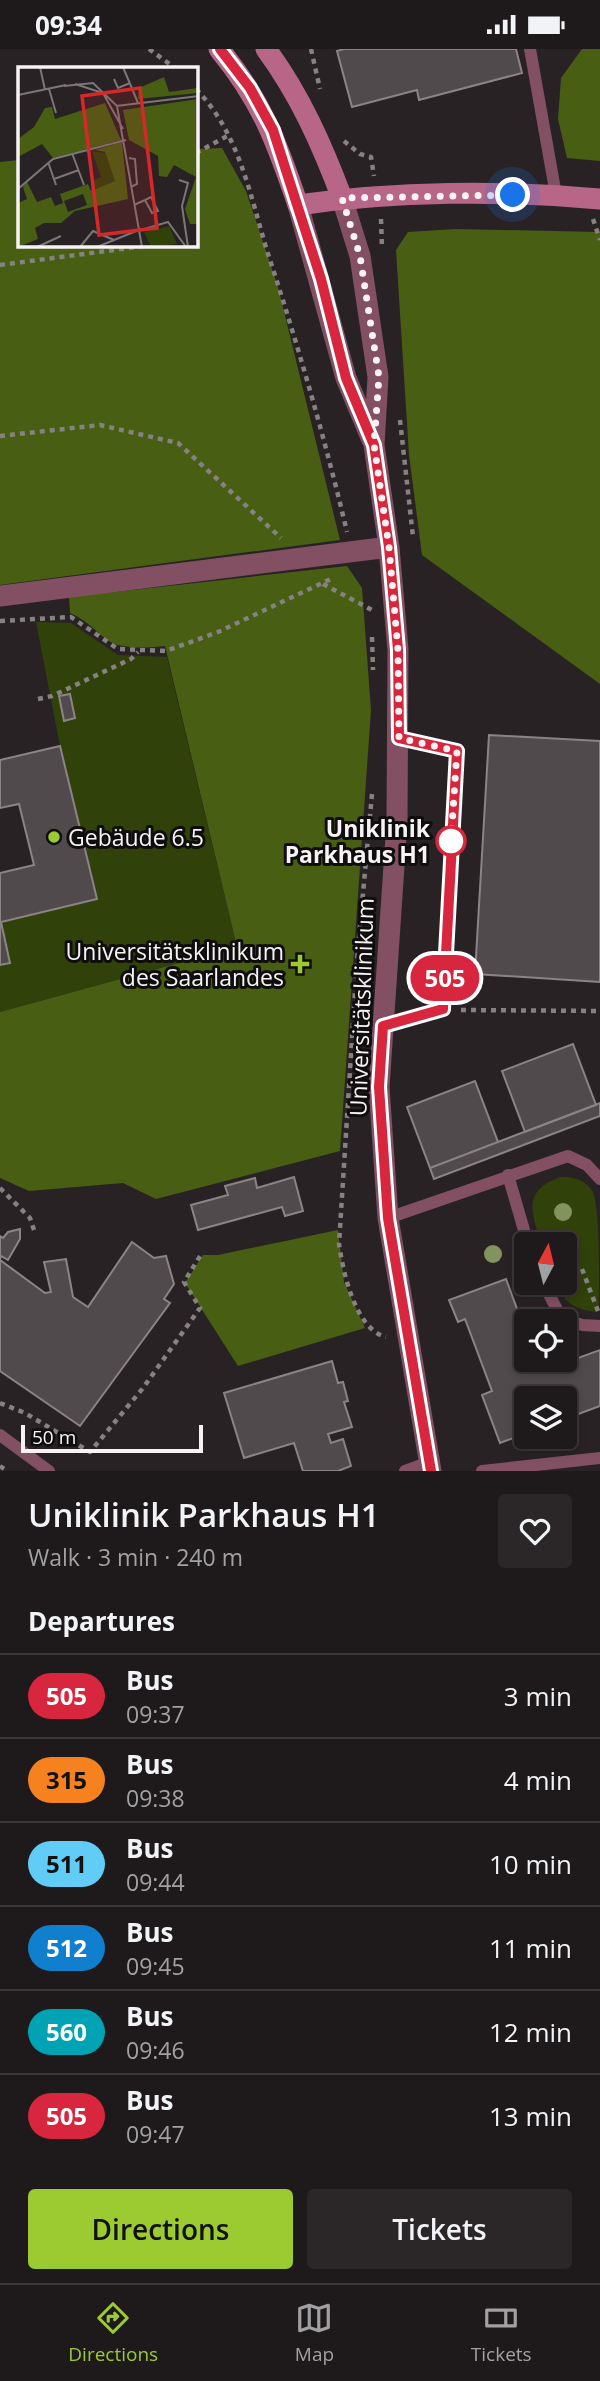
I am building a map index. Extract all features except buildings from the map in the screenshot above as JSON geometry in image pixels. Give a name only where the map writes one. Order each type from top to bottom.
[{"type":"street","points":[[219,49],[250,88],[273,130],[298,205],[346,378],[374,445]]},
{"type":"street","points":[[266,49],[315,129],[342,198],[360,256],[379,377],[374,445]]},
{"type":"street","points":[[298,205],[342,198],[556,195],[600,199]]},
{"type":"street","name":"Universitätsklinikum","points":[[374,445],[389,547],[398,650],[399,738],[397,822],[379,1087],[388,1218],[431,1467]]},
{"type":"street","points":[[0,596],[303,559],[354,561],[389,547]]},
{"type":"lane","points":[[530,49],[556,195]]},
{"type":"lane","points":[[383,1026],[443,1009],[457,751],[399,738]]},
{"type":"lane","points":[[388,1218],[568,1156],[587,1165],[600,1179]]},
{"type":"lane","points":[[508,1175],[525,1232]]},
{"type":"lane","points":[[549,1295],[561,1317],[582,1325],[600,1323]]},
{"type":"lane","points":[[0,1435],[49,1471]]},
{"type":"lane","points":[[482,1471],[600,1458]]},
{"type":"lane","points":[[405,1471],[431,1467]]},
{"type":"path","points":[[149,49],[174,67]]},
{"type":"path","points":[[312,49],[320,92]]},
{"type":"path","points":[[0,621],[71,617],[118,649],[166,651],[218,632],[322,583],[354,561],[253,193],[229,135],[215,110],[198,91]]},
{"type":"path","points":[[198,152],[229,135]]},
{"type":"path","points":[[341,138],[360,154],[371,157]]},
{"type":"path","points":[[0,265],[137,247]]},
{"type":"path","points":[[0,436],[100,425],[178,443],[303,559]]},
{"type":"path","points":[[322,583],[372,610]]},
{"type":"path","points":[[370,601],[372,622]]},
{"type":"path","points":[[372,634],[374,682]]},
{"type":"path","points":[[38,699],[52,696],[131,659],[138,651]]},
{"type":"path","points":[[367,1327],[346,1282],[339,1244],[357,960],[374,780]]},
{"type":"path","points":[[443,1009],[600,1011]]},
{"type":"path","points":[[0,1188],[30,1218],[35,1233]]},
{"type":"path","points":[[0,1403],[25,1413],[90,1452],[143,1388],[200,1308],[184,1282],[202,1253]]},
{"type":"path","points":[[582,1269],[600,1323]]},
{"type":"path","points":[[0,1466],[7,1471]]},
{"type":"green space","points":[[582,49],[600,49],[600,161],[567,158],[558,119],[561,78]]},
{"type":"green space","points":[[222,148],[246,191],[278,287],[340,540],[0,585],[0,162],[18,160],[18,247],[198,247],[198,149]]},
{"type":"green space","points":[[456,229],[600,232],[600,684],[422,555],[409,455],[396,250],[408,232]]},
{"type":"green space","points":[[347,566],[362,588],[371,710],[340,1151],[156,1199],[123,1183],[29,1191],[0,1178],[0,1012],[237,947],[165,646],[134,647],[112,643],[85,621],[70,613],[69,597]]},
{"type":"green space","points":[[36,622],[71,623],[118,655],[167,657],[237,947],[0,1012],[0,965],[10,962],[1,922],[96,899],[60,746]]},
{"type":"green space","points":[[560,1177],[570,1178],[586,1184],[593,1192],[598,1233],[598,1312],[572,1305],[562,1295],[578,1295],[578,1232],[538,1232],[533,1204],[540,1189]]},
{"type":"green space","points":[[338,1230],[344,1282],[365,1328],[238,1366],[185,1283],[203,1255],[218,1255]]},
{"type":"bus line","name":"505","points":[[220,49],[250,88],[273,130],[321,279],[346,378],[374,445],[389,547],[398,650],[399,738],[457,751],[443,1009],[383,1026],[379,1087],[392,1255],[427,1437],[431,1471]]},
{"type":"place","name":"Gebäude 6.5","points":[[54,837]]},
{"type":"place","name":"Uniklinik Parkhaus H1","points":[[451,841]]},
{"type":"place","name":"Universitätsklinikum des Saarlandes","points":[[300,964]]},
{"type":"route","points":[[451,841],[457,751],[399,738],[398,650],[389,547],[374,445],[379,377],[360,256],[342,198],[513,195]]}]
